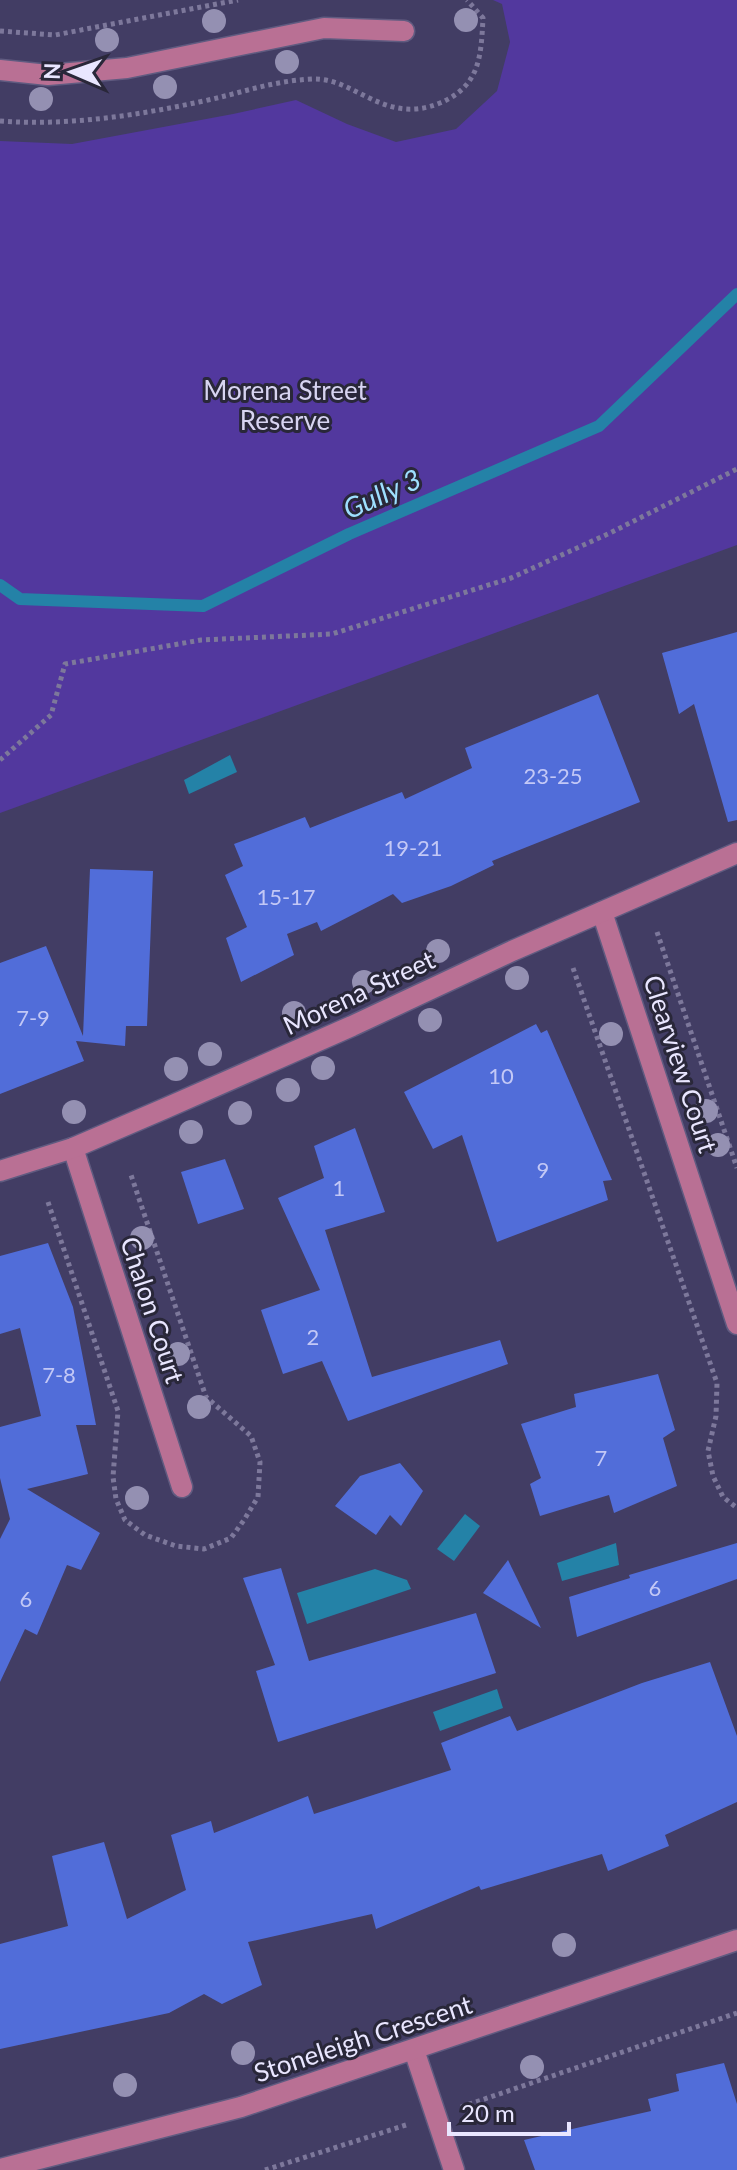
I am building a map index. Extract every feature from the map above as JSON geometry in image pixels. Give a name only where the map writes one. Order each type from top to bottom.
[{"type":"street","points":[[0,70],[48,75],[127,68],[324,28],[404,31]]},
{"type":"street","name":"Morena Street","points":[[0,1171],[73,1148],[737,853]]},
{"type":"street","name":"Clearview Court","points":[[602,912],[737,1324]]},
{"type":"street","name":"Chalon Court","points":[[73,1148],[182,1487]]},
{"type":"street","name":"Stoneleigh Crescent","points":[[0,2169],[241,2107],[737,1940]]},
{"type":"street","points":[[414,2050],[454,2170]]},
{"type":"path","points":[[0,31],[55,35],[238,0]]},
{"type":"path","points":[[0,121],[83,121],[201,102],[273,82],[317,79],[334,83],[377,104],[395,108],[439,104],[467,87],[479,64],[483,18],[467,0]]},
{"type":"path","points":[[0,760],[51,715],[65,664],[201,640],[332,634],[511,578],[610,533],[737,469]]},
{"type":"path","points":[[657,932],[737,1168]]},
{"type":"path","points":[[573,968],[717,1383],[716,1416],[708,1451],[713,1476],[723,1497],[737,1508]]},
{"type":"path","points":[[265,2170],[737,2013]]},
{"type":"green space","name":"Morena Street Reserve","points":[[493,0],[737,0],[737,545],[0,813],[0,141],[72,144],[296,100],[396,142],[456,129],[497,91],[510,42],[502,4]]},
{"type":"water","points":[[230,755],[237,772],[189,794],[184,780]]},
{"type":"water","points":[[465,1514],[480,1526],[454,1561],[437,1549]]},
{"type":"water","points":[[616,1543],[619,1565],[562,1581],[557,1563]]},
{"type":"water","points":[[375,1569],[407,1580],[411,1589],[307,1624],[297,1593]]},
{"type":"water","points":[[497,1689],[503,1708],[440,1731],[433,1712]]},
{"type":"building","points":[[737,632],[737,820],[728,822],[694,704],[679,714],[662,653]]},
{"type":"building","points":[[598,694],[640,802],[492,861],[494,865],[451,886],[402,903],[393,894],[321,931],[317,922],[287,934],[294,955],[241,982],[226,938],[247,927],[225,875],[243,866],[234,844],[305,817],[310,828],[402,792],[405,799],[472,768],[465,748]]},
{"type":"building","points":[[90,869],[153,871],[147,1026],[126,1026],[125,1046],[76,1041],[84,1061],[0,1094],[0,963],[46,946],[83,1036]]},
{"type":"building","points":[[536,1024],[541,1033],[547,1030],[612,1180],[603,1181],[608,1200],[497,1242],[462,1135],[433,1149],[404,1092]]},
{"type":"building","points":[[355,1128],[385,1212],[325,1230],[372,1377],[500,1340],[508,1364],[348,1421],[322,1361],[283,1374],[261,1310],[320,1290],[278,1198],[324,1178],[314,1146]]},
{"type":"building","points":[[225,1159],[244,1209],[198,1224],[181,1172]]},
{"type":"building","points":[[48,1243],[73,1307],[96,1425],[76,1425],[88,1474],[27,1489],[100,1533],[81,1570],[67,1565],[37,1635],[25,1629],[0,1682],[0,1539],[10,1519],[0,1478],[0,1427],[41,1416],[20,1328],[0,1334],[0,1256]]},
{"type":"building","points":[[658,1374],[675,1430],[663,1438],[677,1486],[614,1513],[609,1495],[540,1516],[530,1484],[541,1478],[521,1424],[576,1407],[574,1394]]},
{"type":"building","points":[[400,1463],[423,1491],[401,1526],[390,1515],[376,1535],[335,1506],[360,1476]]},
{"type":"building","points":[[737,1543],[737,1579],[577,1637],[569,1597],[630,1578],[629,1575]]},
{"type":"building","points":[[508,1560],[541,1628],[483,1593]]},
{"type":"building","points":[[281,1568],[309,1661],[476,1613],[496,1673],[278,1742],[256,1671],[275,1665],[243,1578]]},
{"type":"building","points":[[710,1662],[737,1736],[737,1802],[665,1835],[669,1846],[608,1871],[602,1854],[481,1890],[479,1886],[376,1929],[372,1914],[248,1942],[262,1985],[222,2004],[204,1994],[169,2013],[0,2049],[0,1944],[68,1926],[52,1856],[104,1842],[127,1919],[186,1890],[171,1835],[211,1821],[214,1833],[308,1796],[314,1814],[451,1770],[441,1743],[510,1716],[517,1731],[642,1683]]},
{"type":"building","points":[[724,2063],[737,2104],[737,2170],[535,2170],[524,2140],[651,2111],[648,2099],[679,2091],[676,2074]]},
{"type":"waterway","name":"Gully 3","points":[[0,585],[20,599],[203,606],[349,534],[599,426],[737,294]]}]
